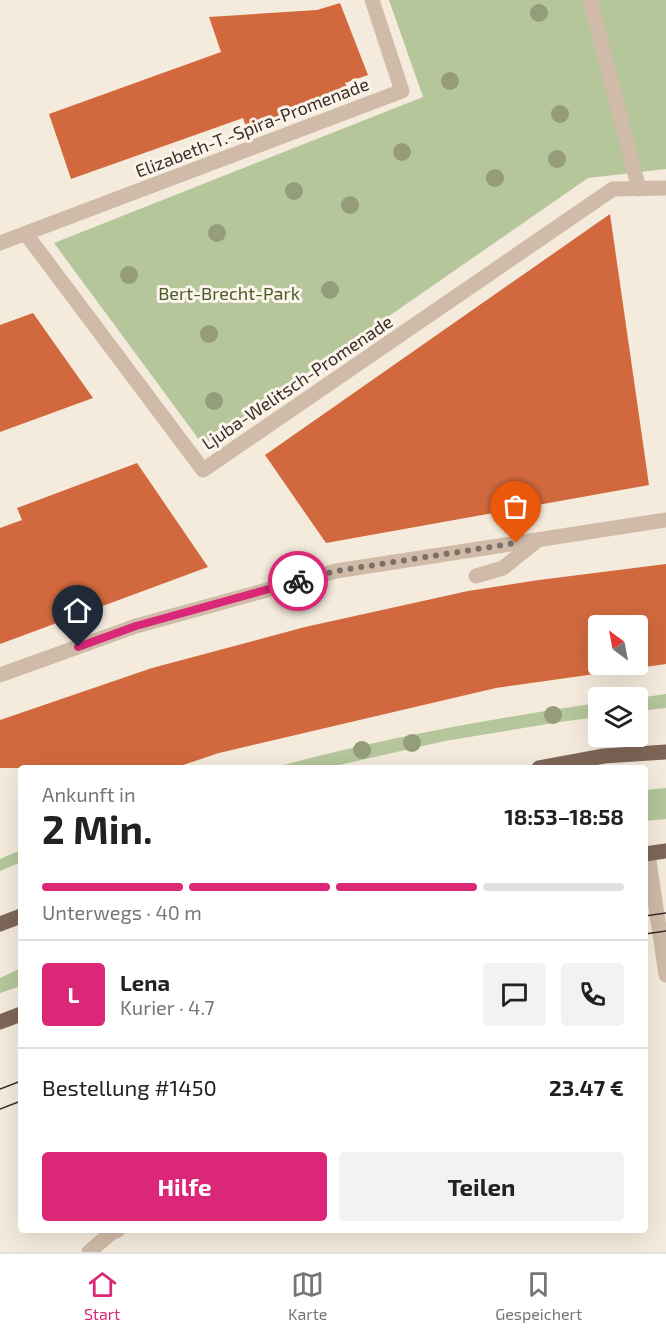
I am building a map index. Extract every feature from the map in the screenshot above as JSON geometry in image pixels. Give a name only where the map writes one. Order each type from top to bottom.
[{"type":"main road","points":[[555,765],[604,756],[666,752]]},
{"type":"main road","points":[[648,854],[666,851]]},
{"type":"main road","points":[[0,924],[18,917]]},
{"type":"main road","points":[[0,1022],[18,1015]]},
{"type":"street","name":"Elizabeth-T.-Spira-Promenade","points":[[26,234],[402,91],[372,0]]},
{"type":"street","points":[[590,0],[639,189]]},
{"type":"street","name":"Ljuba-Welitsch-Promenade","points":[[26,234],[203,470],[613,189],[666,188]]},
{"type":"street","points":[[0,243],[26,234]]},
{"type":"street","points":[[0,675],[136,626],[336,571],[666,520]]},
{"type":"street","points":[[476,576],[503,568],[538,540]]},
{"type":"street","points":[[648,866],[666,975]]},
{"type":"street","points":[[89,1252],[111,1233]]},
{"type":"green space","name":"Bert-Brecht-Park","points":[[389,0],[666,0],[666,169],[588,178],[203,445],[54,243],[423,97]]},
{"type":"green space","points":[[666,694],[666,708],[648,710],[648,697]]},
{"type":"green space","points":[[588,705],[588,718],[445,741],[339,765],[284,765],[434,731]]},
{"type":"green space","points":[[666,788],[666,819],[648,821],[648,790]]},
{"type":"green space","points":[[18,851],[18,863],[0,871],[0,859]]},
{"type":"green space","points":[[18,969],[18,987],[0,993],[0,978]]},
{"type":"building","points":[[340,3],[368,75],[345,83],[349,91],[246,127],[243,118],[71,179],[49,114],[221,52],[209,17],[317,10]]},
{"type":"building","points":[[610,214],[649,485],[326,543],[265,455]]},
{"type":"building","points":[[33,313],[93,398],[0,432],[0,325]]},
{"type":"building","points":[[137,463],[208,567],[0,644],[0,528],[22,520],[17,508]]},
{"type":"building","points":[[666,564],[666,664],[648,667],[648,615],[588,615],[588,675],[496,688],[219,753],[183,765],[18,765],[18,768],[0,768],[0,720],[152,668],[305,627],[468,591]]},
{"type":"tram line","points":[[648,916],[666,913]]},
{"type":"tram line","points":[[648,934],[666,931]]},
{"type":"tram line","points":[[0,1089],[18,1082]]},
{"type":"tram line","points":[[0,1109],[18,1102]]},
{"type":"way so far","points":[[298,581],[336,571],[516,543]]},
{"type":"route","points":[[78,647],[136,626],[298,581]]}]
